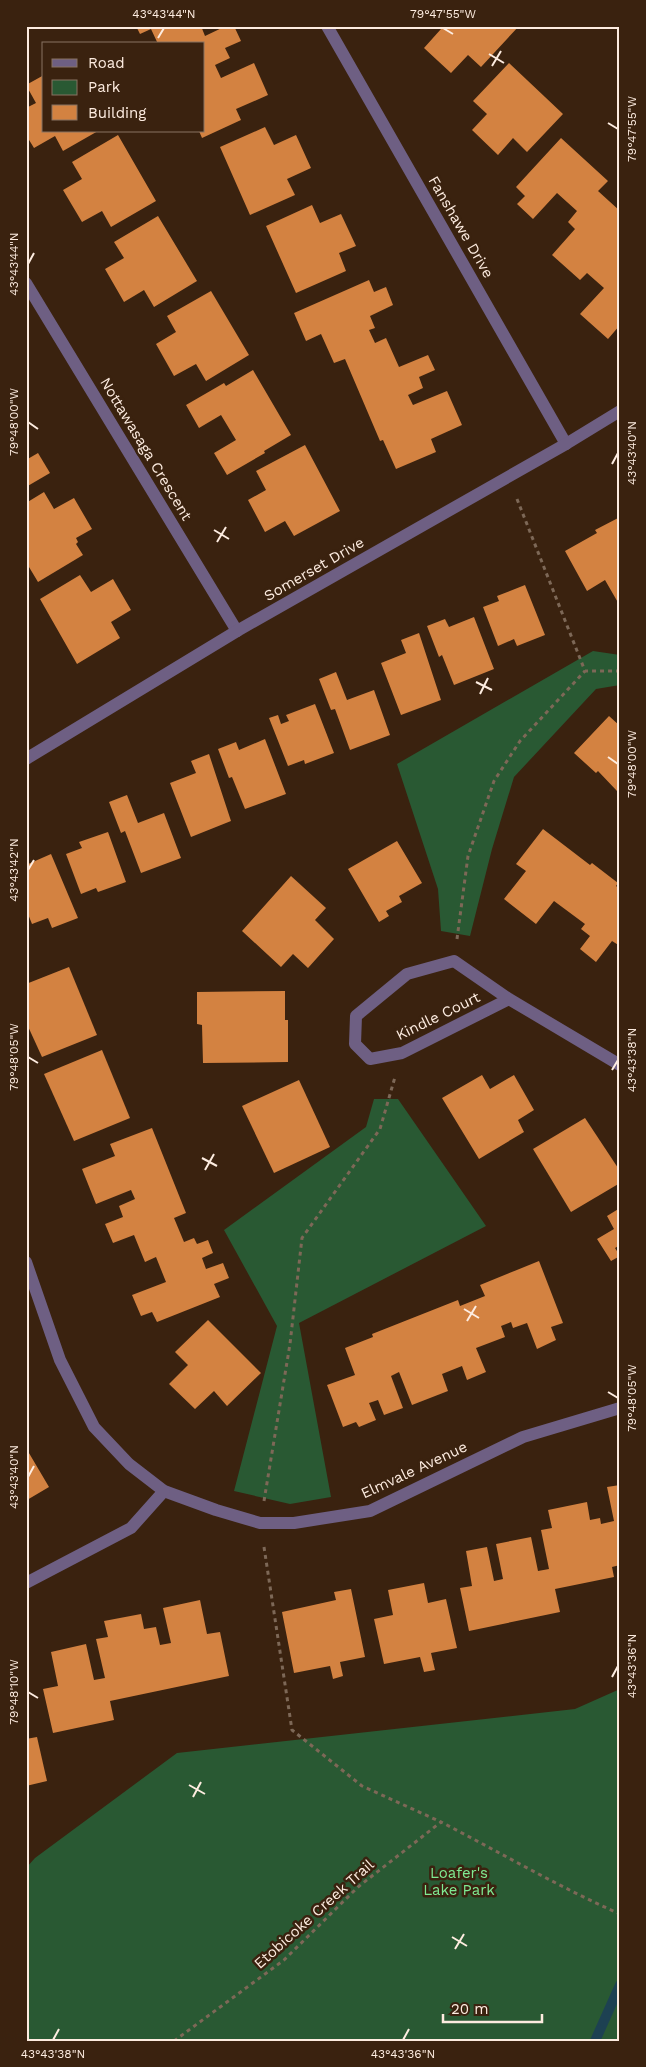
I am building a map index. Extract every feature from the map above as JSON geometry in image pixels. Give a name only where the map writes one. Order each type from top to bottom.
[{"type":"street","name":"Fanshawe Drive","points":[[327,26],[566,444]]},
{"type":"street","name":"Nottawasaga Crescent","points":[[26,283],[237,631]]},
{"type":"street","name":"Somerset Drive","points":[[26,759],[237,631],[566,444],[620,410]]},
{"type":"street","name":"Kindle Court","points":[[509,999],[402,1053],[370,1059],[355,1044],[356,1016],[406,974],[454,961],[509,999],[620,1065]]},
{"type":"street","name":"Elmvale Avenue","points":[[26,1262],[60,1360],[94,1426],[129,1464],[164,1491],[216,1510],[260,1523],[294,1523],[370,1511],[523,1437],[620,1408]]},
{"type":"street","points":[[26,1584],[130,1528],[164,1491]]},
{"type":"path","points":[[509,476],[586,671]]},
{"type":"path","points":[[454,961],[468,856],[494,781],[520,741],[586,671],[620,671]]},
{"type":"path","points":[[402,1053],[380,1129],[302,1238],[290,1344],[260,1523],[292,1730],[362,1786],[441,1822],[518,1861],[576,1894],[620,1914]]},
{"type":"path","name":"Etobicoke Creek Trail","points":[[174,2041],[284,1960],[358,1887],[441,1822]]},
{"type":"green space","points":[[593,651],[620,655],[620,685],[596,689],[514,777],[492,849],[470,936],[441,931],[438,889],[397,764]]},
{"type":"green space","points":[[374,1099],[398,1099],[486,1226],[299,1323],[331,1497],[290,1504],[234,1491],[277,1326],[224,1230],[366,1127]]},
{"type":"green space","name":"Loafer's Lake Park","points":[[620,1689],[620,2041],[26,2041],[26,1868],[35,1858],[177,1753],[575,1709]]},
{"type":"building","points":[[136,26],[201,26],[205,36],[226,26],[234,26],[241,41],[225,48],[230,58],[215,65],[221,78],[254,63],[268,95],[236,109],[241,120],[202,138],[199,132],[205,132],[205,42],[157,42],[151,29],[140,34]]},
{"type":"building","points":[[438,26],[519,26],[481,67],[468,55],[451,73],[424,48],[441,29]]},
{"type":"building","points":[[509,63],[563,114],[527,152],[513,138],[498,155],[472,130],[487,114],[473,101]]},
{"type":"building","points":[[42,76],[42,132],[96,132],[63,151],[55,136],[34,148],[26,135],[26,108],[36,103],[26,85]]},
{"type":"building","points":[[265,127],[274,145],[296,135],[311,168],[287,179],[295,195],[250,215],[220,147]]},
{"type":"building","points":[[118,135],[156,201],[111,227],[102,211],[82,222],[63,190],[82,179],[72,162]]},
{"type":"building","points":[[561,138],[608,181],[598,191],[620,211],[620,325],[608,339],[580,314],[604,288],[587,273],[580,280],[552,255],[575,229],[568,222],[577,211],[557,193],[533,219],[517,204],[525,196],[516,187]]},
{"type":"building","points":[[312,205],[320,223],[341,214],[356,246],[339,253],[346,271],[296,293],[266,226]]},
{"type":"building","points":[[158,216],[197,281],[154,307],[144,290],[124,302],[105,269],[124,258],[114,242]]},
{"type":"building","points":[[369,280],[374,292],[386,287],[393,305],[370,316],[375,328],[369,330],[375,343],[386,338],[399,367],[428,355],[435,370],[419,377],[423,388],[408,395],[413,405],[447,391],[462,425],[431,439],[436,452],[396,469],[383,440],[380,441],[345,359],[334,363],[321,334],[306,341],[294,313]]},
{"type":"building","points":[[211,291],[249,355],[206,381],[196,364],[174,376],[156,344],[176,332],[167,316]]},
{"type":"building","points":[[253,370],[291,435],[227,475],[214,453],[236,440],[221,415],[199,428],[186,405],[224,383],[226,386]]},
{"type":"building","points":[[305,445],[340,511],[294,536],[285,521],[265,532],[248,500],[266,490],[256,471]]},
{"type":"building","points":[[38,453],[50,473],[26,487],[26,460]]},
{"type":"building","points":[[44,492],[54,509],[74,498],[92,529],[76,538],[78,542],[76,544],[83,555],[38,582],[26,562],[26,503]]},
{"type":"building","points":[[620,517],[620,606],[605,580],[587,591],[565,551],[597,533],[595,530]]},
{"type":"building","points":[[80,575],[91,592],[113,579],[131,610],[111,622],[120,638],[77,664],[40,599]]},
{"type":"building","points":[[525,585],[545,635],[517,646],[514,639],[498,646],[483,607],[499,601],[497,596]]},
{"type":"building","points":[[474,617],[494,669],[454,685],[442,655],[439,657],[427,626],[445,619],[449,627]]},
{"type":"building","points":[[419,633],[441,700],[401,715],[381,663],[406,653],[401,640]]},
{"type":"building","points":[[336,672],[347,700],[374,690],[390,735],[350,750],[335,709],[331,710],[319,679]]},
{"type":"building","points":[[315,704],[334,753],[305,764],[304,760],[288,766],[269,718],[278,715],[281,724],[289,721],[286,715]]},
{"type":"building","points":[[609,716],[620,726],[620,788],[617,791],[598,771],[596,773],[574,753]]},
{"type":"building","points":[[265,739],[286,794],[245,809],[232,777],[229,778],[218,749],[236,742],[239,750]]},
{"type":"building","points":[[209,754],[231,821],[191,837],[170,783],[196,773],[191,761]]},
{"type":"building","points":[[127,795],[138,823],[164,813],[181,858],[141,873],[125,831],[121,833],[109,802]]},
{"type":"building","points":[[543,829],[590,865],[592,863],[618,883],[616,886],[620,889],[620,946],[612,941],[596,962],[580,949],[590,936],[581,929],[585,924],[554,901],[536,924],[504,899],[526,871],[516,864]]},
{"type":"building","points":[[108,832],[126,882],[98,892],[96,888],[81,894],[66,854],[82,848],[79,842]]},
{"type":"building","points":[[397,841],[422,883],[399,896],[402,902],[386,911],[389,916],[379,922],[348,869]]},
{"type":"building","points":[[51,854],[78,918],[52,928],[48,918],[32,924],[26,909],[26,865]]},
{"type":"building","points":[[291,876],[326,908],[315,920],[334,939],[308,968],[293,954],[281,967],[242,931]]},
{"type":"building","points":[[69,967],[97,1035],[42,1057],[26,1022],[26,984]]},
{"type":"building","points":[[285,991],[285,1020],[288,1020],[288,1062],[203,1063],[202,1025],[197,1024],[197,992]]},
{"type":"building","points":[[102,1050],[130,1118],[74,1141],[44,1074]]},
{"type":"building","points":[[482,1075],[490,1089],[514,1075],[534,1110],[518,1120],[524,1132],[479,1159],[442,1098]]},
{"type":"building","points":[[299,1080],[330,1147],[274,1173],[242,1106]]},
{"type":"building","points":[[585,1118],[620,1171],[620,1183],[571,1212],[533,1149]]},
{"type":"building","points":[[152,1128],[186,1213],[174,1218],[184,1242],[194,1238],[197,1244],[208,1240],[213,1253],[202,1258],[206,1269],[223,1263],[229,1278],[214,1284],[220,1297],[157,1322],[152,1312],[141,1316],[132,1295],[166,1282],[156,1257],[145,1262],[134,1235],[113,1243],[105,1224],[123,1217],[119,1206],[135,1199],[131,1190],[96,1204],[82,1169],[115,1156],[110,1144]]},
{"type":"building","points":[[620,1208],[620,1245],[615,1248],[620,1256],[611,1261],[597,1239],[614,1229],[607,1216]]},
{"type":"building","points":[[539,1261],[563,1323],[551,1327],[556,1340],[537,1349],[527,1323],[513,1328],[511,1322],[501,1326],[505,1337],[476,1348],[486,1372],[467,1380],[462,1366],[442,1374],[448,1391],[412,1405],[399,1372],[391,1376],[403,1408],[384,1415],[378,1400],[369,1403],[376,1420],[359,1427],[356,1422],[343,1427],[327,1385],[355,1375],[345,1348],[373,1337],[372,1334],[458,1300],[460,1306],[485,1296],[480,1285]]},
{"type":"building","points":[[208,1320],[261,1373],[227,1406],[214,1391],[195,1409],[169,1384],[188,1365],[175,1352]]},
{"type":"building","points":[[26,1448],[49,1487],[27,1500],[29,1504],[26,1506]]},
{"type":"building","points":[[620,1485],[620,1565],[612,1567],[614,1577],[555,1589],[560,1612],[469,1631],[460,1588],[472,1586],[466,1551],[487,1547],[494,1581],[503,1579],[496,1544],[531,1537],[538,1571],[549,1569],[541,1530],[552,1528],[548,1510],[587,1502],[590,1520],[600,1518],[601,1524],[614,1521],[607,1487]]},
{"type":"building","points":[[424,1583],[428,1603],[446,1599],[457,1648],[431,1653],[435,1670],[424,1672],[420,1657],[384,1664],[374,1619],[393,1615],[388,1590]]},
{"type":"building","points":[[351,1589],[365,1657],[340,1662],[343,1676],[333,1679],[330,1666],[294,1673],[282,1612],[336,1600],[334,1592]]},
{"type":"building","points":[[200,1600],[207,1634],[220,1632],[229,1676],[110,1701],[114,1720],[53,1733],[43,1689],[58,1686],[51,1652],[86,1644],[94,1680],[105,1678],[96,1639],[108,1637],[104,1621],[141,1614],[144,1629],[156,1627],[160,1645],[171,1643],[163,1608]]},
{"type":"building","points":[[37,1737],[47,1781],[26,1786],[26,1739]]},
{"type":"waterway","points":[[595,2041],[620,1985]]}]
